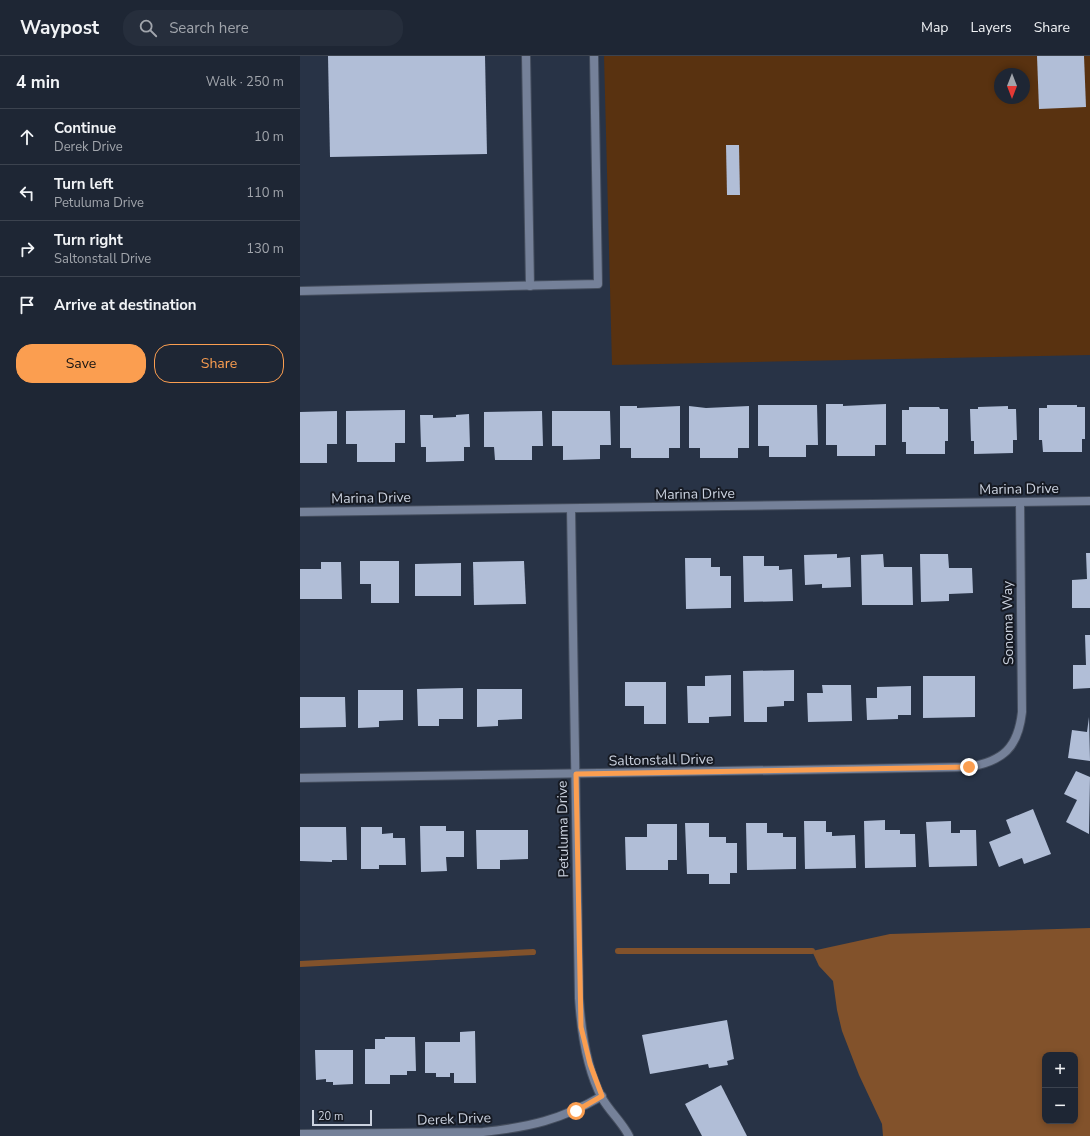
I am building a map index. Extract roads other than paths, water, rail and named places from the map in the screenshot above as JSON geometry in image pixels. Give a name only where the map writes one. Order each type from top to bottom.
[{"type":"street","points":[[526,56],[530,286]]},
{"type":"street","points":[[300,291],[598,284],[594,56]]},
{"type":"street","name":"Marina Drive","points":[[300,512],[1090,501]]},
{"type":"street","name":"Sonoma Way","points":[[1014,743],[1020,729],[1022,712],[1020,502]]},
{"type":"street","name":"Petuluma Drive","points":[[570,509],[581,1027],[590,1064],[602,1096],[629,1136]]},
{"type":"street","name":"Saltonstall Drive","points":[[300,778],[969,767],[992,761],[1002,756],[1014,743]]},
{"type":"street","name":"Derek Drive","points":[[300,1134],[397,1135],[483,1132],[538,1124],[576,1111],[602,1096]]},
{"type":"waterway","points":[[618,951],[812,951]]},
{"type":"waterway","points":[[300,964],[533,952]]}]
